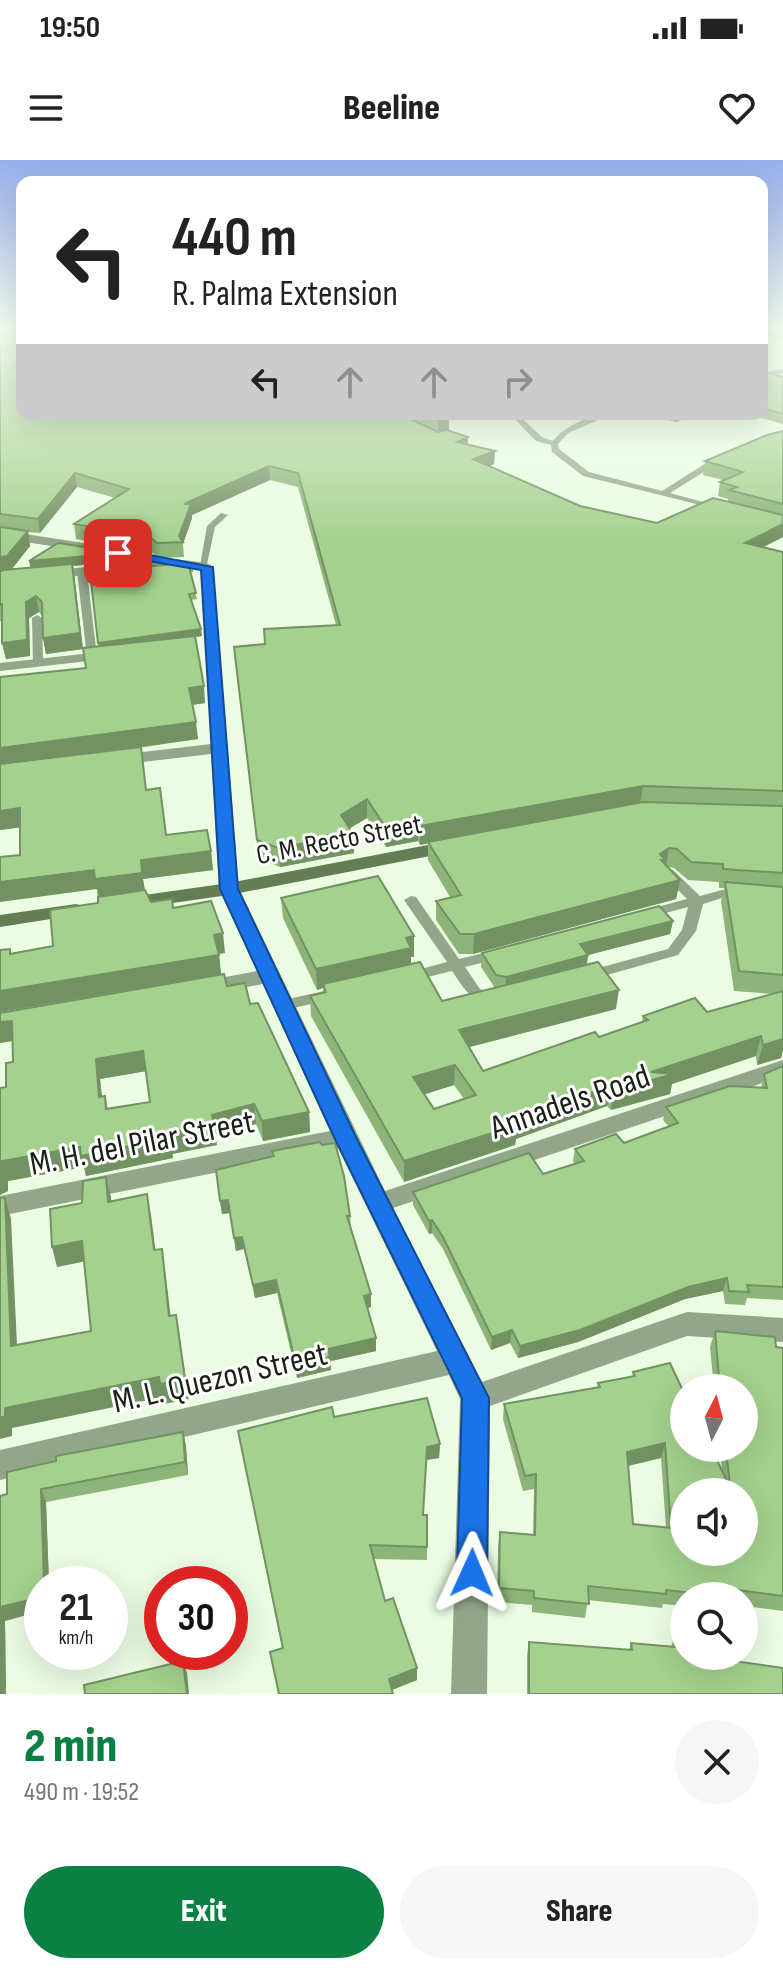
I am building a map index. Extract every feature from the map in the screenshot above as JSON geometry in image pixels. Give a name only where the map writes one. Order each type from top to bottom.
[{"type":"street","points":[[0,534],[207,567],[206,645],[220,748],[229,889],[345,1137],[475,1398],[469,1694]]},
{"type":"street","points":[[0,579],[175,563]]},
{"type":"street","points":[[0,667],[122,654]]},
{"type":"street","points":[[98,763],[220,748]]},
{"type":"street","name":"C. M. Recto Street","points":[[0,921],[229,889],[478,842]]},
{"type":"street","points":[[180,992],[270,976]]},
{"type":"street","name":"Annadels Road","points":[[379,1203],[783,1068]]},
{"type":"street","name":"M. H. del Pilar Street","points":[[0,1206],[345,1137]]},
{"type":"street","points":[[475,1398],[687,1324],[783,1330]]},
{"type":"street","name":"M. L. Quezon Street","points":[[0,1465],[456,1360]]},
{"type":"lane","points":[[519,420],[533,435],[554,444],[568,462],[586,474],[630,488],[664,493],[738,513]]},
{"type":"lane","points":[[554,444],[565,431],[593,420]]},
{"type":"lane","points":[[664,493],[705,465],[731,453]]},
{"type":"lane","points":[[203,564],[211,526],[224,515]]},
{"type":"lane","points":[[82,572],[92,657]]},
{"type":"lane","points":[[37,618],[38,663]]},
{"type":"lane","points":[[667,873],[697,901]]},
{"type":"lane","points":[[636,917],[722,894],[753,897]]},
{"type":"lane","points":[[411,900],[475,993],[505,999]]},
{"type":"lane","points":[[566,982],[673,952],[689,931],[697,901]]},
{"type":"lane","points":[[396,980],[516,950]]},
{"type":"lane","points":[[284,1005],[352,990]]},
{"type":"building","points":[[0,401],[16,401],[16,420],[412,420],[438,432],[447,430],[468,437],[457,442],[495,451],[473,459],[580,506],[657,523],[713,498],[783,515],[783,524],[745,543],[783,552],[783,791],[643,786],[420,826],[418,822],[386,828],[367,799],[341,815],[353,834],[278,848],[257,840],[234,647],[265,644],[264,629],[340,625],[298,473],[269,466],[184,504],[191,504],[179,536],[183,542],[157,543],[149,536],[74,524],[129,489],[75,473],[38,519],[0,514]]},
{"type":"building","points":[[768,401],[783,401],[783,414],[768,410]]},
{"type":"building","points":[[783,431],[783,504],[729,490],[737,487],[720,482],[743,472],[705,461],[767,435]]},
{"type":"building","points":[[0,527],[28,531],[7,556],[0,557]]},
{"type":"building","points":[[58,543],[123,553],[29,561]]},
{"type":"building","points":[[72,564],[80,633],[43,638],[42,602],[36,596],[26,602],[27,640],[2,643],[0,572]]},
{"type":"building","points":[[174,564],[193,566],[189,567],[196,593],[189,594],[201,629],[98,643],[90,572]]},
{"type":"building","points":[[195,636],[204,686],[189,688],[196,722],[0,748],[0,677],[86,668],[83,648]]},
{"type":"building","points":[[141,747],[146,790],[160,788],[166,835],[207,830],[211,851],[141,860],[142,873],[95,879],[94,870],[0,882],[0,857],[20,855],[20,808],[0,811],[0,764]]},
{"type":"building","points":[[643,802],[783,806],[783,873],[723,869],[723,864],[691,862],[677,849],[669,848],[660,854],[665,860],[661,860],[680,880],[474,934],[460,934],[436,901],[461,895],[428,842]]},
{"type":"building","points":[[378,876],[414,936],[406,938],[411,948],[316,969],[281,898]]},
{"type":"building","points":[[725,882],[783,887],[783,975],[739,971]]},
{"type":"building","points":[[145,890],[151,902],[172,899],[173,908],[211,901],[223,933],[214,935],[219,955],[0,991],[0,950],[10,949],[10,954],[53,946],[50,910],[98,903],[98,897]]},
{"type":"building","points":[[659,906],[673,921],[580,944],[588,955],[506,977],[496,975],[482,953]]},
{"type":"building","points":[[420,962],[442,1001],[598,962],[619,990],[459,1030],[483,1071],[595,1032],[599,1037],[648,1020],[643,1016],[695,998],[707,1012],[783,991],[783,1039],[763,1045],[761,1036],[651,1072],[674,1074],[614,1090],[611,1086],[514,1120],[517,1125],[404,1161],[310,996],[326,992],[323,984]],"holes":[[[455,1065],[476,1095],[434,1109],[413,1077]]]},
{"type":"building","points":[[224,974],[227,986],[245,983],[250,1004],[258,1003],[309,1112],[262,1121],[254,1104],[212,1115],[214,1125],[169,1133],[170,1138],[81,1156],[80,1147],[2,1161],[0,1172],[0,1088],[6,1087],[6,1063],[13,1062],[12,1021],[0,1022],[0,1013]],"holes":[[[143,1051],[150,1102],[106,1109],[105,1096],[99,1097],[96,1059]]]},
{"type":"building","points":[[783,1066],[783,1287],[747,1285],[749,1292],[729,1291],[727,1278],[688,1287],[580,1330],[520,1346],[512,1330],[492,1337],[443,1237],[432,1220],[429,1221],[413,1192],[529,1153],[543,1174],[584,1161],[575,1149],[616,1134],[624,1143],[678,1123],[666,1107],[730,1086],[767,1088],[764,1074]]},
{"type":"building","points":[[320,1142],[322,1145],[335,1143],[344,1176],[350,1216],[347,1216],[371,1294],[364,1296],[376,1338],[328,1349],[330,1357],[296,1365],[276,1280],[253,1285],[242,1237],[234,1238],[228,1200],[220,1201],[216,1170],[274,1156],[272,1151]]},
{"type":"building","points":[[106,1177],[108,1202],[147,1194],[154,1250],[162,1249],[169,1316],[176,1315],[185,1379],[160,1384],[159,1377],[5,1408],[5,1416],[0,1418],[0,1198],[5,1198],[11,1346],[91,1331],[82,1241],[52,1247],[50,1209],[82,1203],[83,1181]]},
{"type":"building","points":[[715,1331],[775,1337],[776,1347],[783,1348],[783,1596],[758,1593],[758,1582],[670,1582],[670,1590],[666,1590],[666,1594],[588,1586],[589,1604],[534,1598],[534,1591],[499,1588],[500,1532],[535,1535],[536,1474],[525,1476],[504,1404],[600,1387],[598,1383],[635,1376],[633,1372],[670,1363],[675,1374],[670,1374],[670,1462],[718,1462],[726,1478],[670,1478],[670,1514],[665,1443],[627,1452],[633,1524],[670,1528],[670,1566],[758,1566],[758,1478],[729,1478],[727,1462],[758,1462],[758,1374],[719,1374]]},
{"type":"building","points":[[427,1398],[440,1444],[427,1447],[423,1515],[427,1515],[427,1547],[370,1545],[385,1601],[393,1598],[417,1668],[389,1679],[393,1694],[279,1694],[270,1652],[283,1648],[238,1431],[332,1407],[334,1417]]},
{"type":"building","points":[[183,1432],[185,1462],[41,1489],[43,1566],[24,1566],[24,1601],[0,1607],[0,1496],[7,1494],[7,1472],[56,1461],[56,1456]]},
{"type":"building","points":[[529,1642],[632,1650],[631,1643],[670,1647],[670,1670],[758,1670],[758,1664],[783,1668],[783,1694],[529,1694]]},
{"type":"building","points":[[146,1670],[184,1670],[187,1694],[85,1694],[84,1685]]},
{"type":"route","points":[[118,553],[207,567],[229,889],[345,1137],[475,1398],[472,1573]]}]
